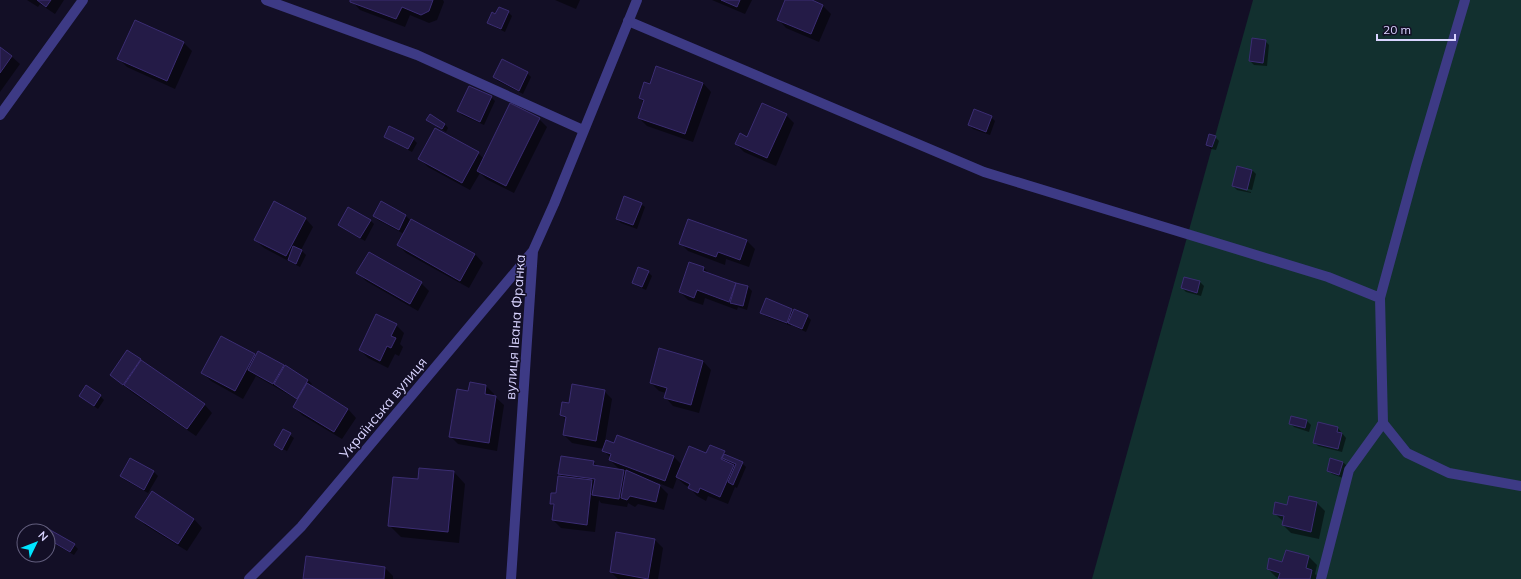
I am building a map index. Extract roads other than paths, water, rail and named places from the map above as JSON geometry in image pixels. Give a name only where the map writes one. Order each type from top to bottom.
[{"type":"street","points":[[0,116],[83,0]]},
{"type":"street","points":[[266,0],[417,55],[583,130]]},
{"type":"street","name":"вулиця Івана Франка","points":[[511,579],[533,251],[554,204],[637,0]]},
{"type":"street","points":[[1321,579],[1349,470],[1383,423],[1380,298],[1416,166],[1465,0]]},
{"type":"street","points":[[628,21],[984,172],[1328,277],[1380,298]]},
{"type":"street","name":"Українська вулиця","points":[[249,579],[302,527],[533,251]]},
{"type":"street","points":[[1383,423],[1407,453],[1449,472],[1521,486]]}]
